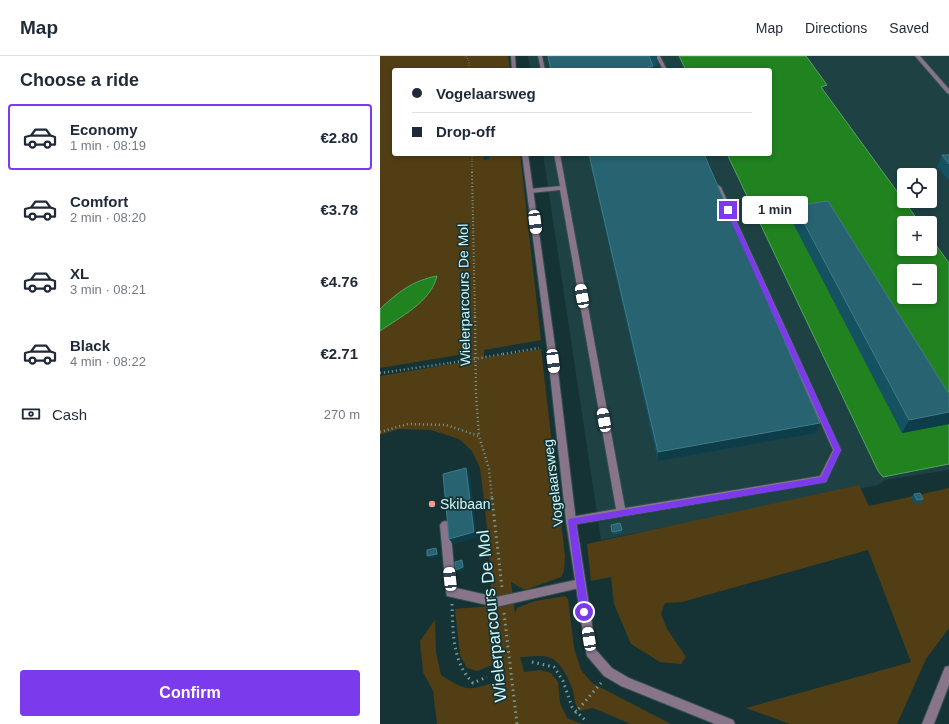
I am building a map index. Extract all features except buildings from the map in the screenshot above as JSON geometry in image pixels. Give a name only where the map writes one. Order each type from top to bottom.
[{"type":"street","points":[[513,56],[514,68]]},
{"type":"street","points":[[540,56],[543,68]]},
{"type":"street","points":[[658,56],[664,68]]},
{"type":"street","points":[[917,56],[949,92]]},
{"type":"street","name":"Vogelaarsweg","points":[[525,156],[551,346],[571,521],[591,652],[608,672],[625,682],[729,724]]},
{"type":"street","points":[[557,156],[621,513]]},
{"type":"street","points":[[571,521],[823,479],[837,450],[713,176]]},
{"type":"street","points":[[530,191],[563,188]]},
{"type":"street","points":[[445,525],[451,592],[496,602],[503,602],[580,584]]},
{"type":"street","points":[[928,724],[949,671]]},
{"type":"path","points":[[466,56],[469,60],[469,68]]},
{"type":"path","name":"Wielerparcours De Mol","points":[[472,156],[476,395],[479,436],[489,469],[517,724]]},
{"type":"path","points":[[380,372],[450,363],[551,346]]},
{"type":"path","points":[[380,432],[408,424],[446,425],[479,436]]},
{"type":"path","points":[[451,592],[452,625],[458,658],[465,676],[473,683],[487,677]]},
{"type":"path","points":[[532,662],[554,667],[563,682],[568,700],[575,712],[585,720]]},
{"type":"path","points":[[575,712],[597,688],[608,672]]},
{"type":"shaded area","points":[[380,56],[508,56],[510,68],[392,68],[392,156],[520,156],[541,340],[484,350],[484,358],[541,349],[565,556],[564,571],[561,577],[525,590],[511,582],[515,614],[517,608],[535,601],[565,596],[568,599],[574,648],[581,670],[592,683],[671,724],[631,724],[593,708],[580,711],[576,704],[570,682],[565,672],[555,660],[540,656],[520,657],[524,672],[540,670],[551,673],[558,682],[560,703],[567,718],[582,724],[437,724],[433,691],[423,672],[420,641],[435,620],[436,652],[441,675],[457,685],[468,688],[481,687],[498,681],[497,663],[477,671],[467,668],[460,655],[455,609],[492,606],[488,535],[480,468],[472,451],[459,439],[431,430],[399,429],[380,435],[380,376],[464,362],[464,354],[380,368],[380,331],[414,307],[437,276],[429,277],[414,283],[392,298],[380,309]]},
{"type":"shaded area","points":[[528,56],[949,56],[949,470],[885,480],[878,485],[601,540],[543,156],[772,156],[772,68],[530,68]]},
{"type":"shaded area","points":[[679,56],[806,56],[827,85],[821,87],[897,191],[897,208],[909,208],[915,216],[897,216],[897,256],[937,256],[937,247],[949,263],[949,464],[883,477],[878,471],[728,156],[772,156],[772,68],[685,68]]},
{"type":"shaded area","points":[[437,276],[434,285],[422,301],[380,331],[380,309],[406,288],[420,281]]},
{"type":"shaded area","points":[[859,485],[869,506],[949,488],[949,628],[926,659],[897,724],[790,724],[746,708],[911,662],[868,550],[682,602],[665,603],[661,614],[667,629],[686,657],[681,664],[660,662],[631,644],[614,604],[611,577],[591,581],[587,544]]},
{"type":"place","name":"Skibaan","points":[[432,504]]},
{"type":"route","points":[[584,612],[571,521],[823,479],[837,450],[728,210]]}]
